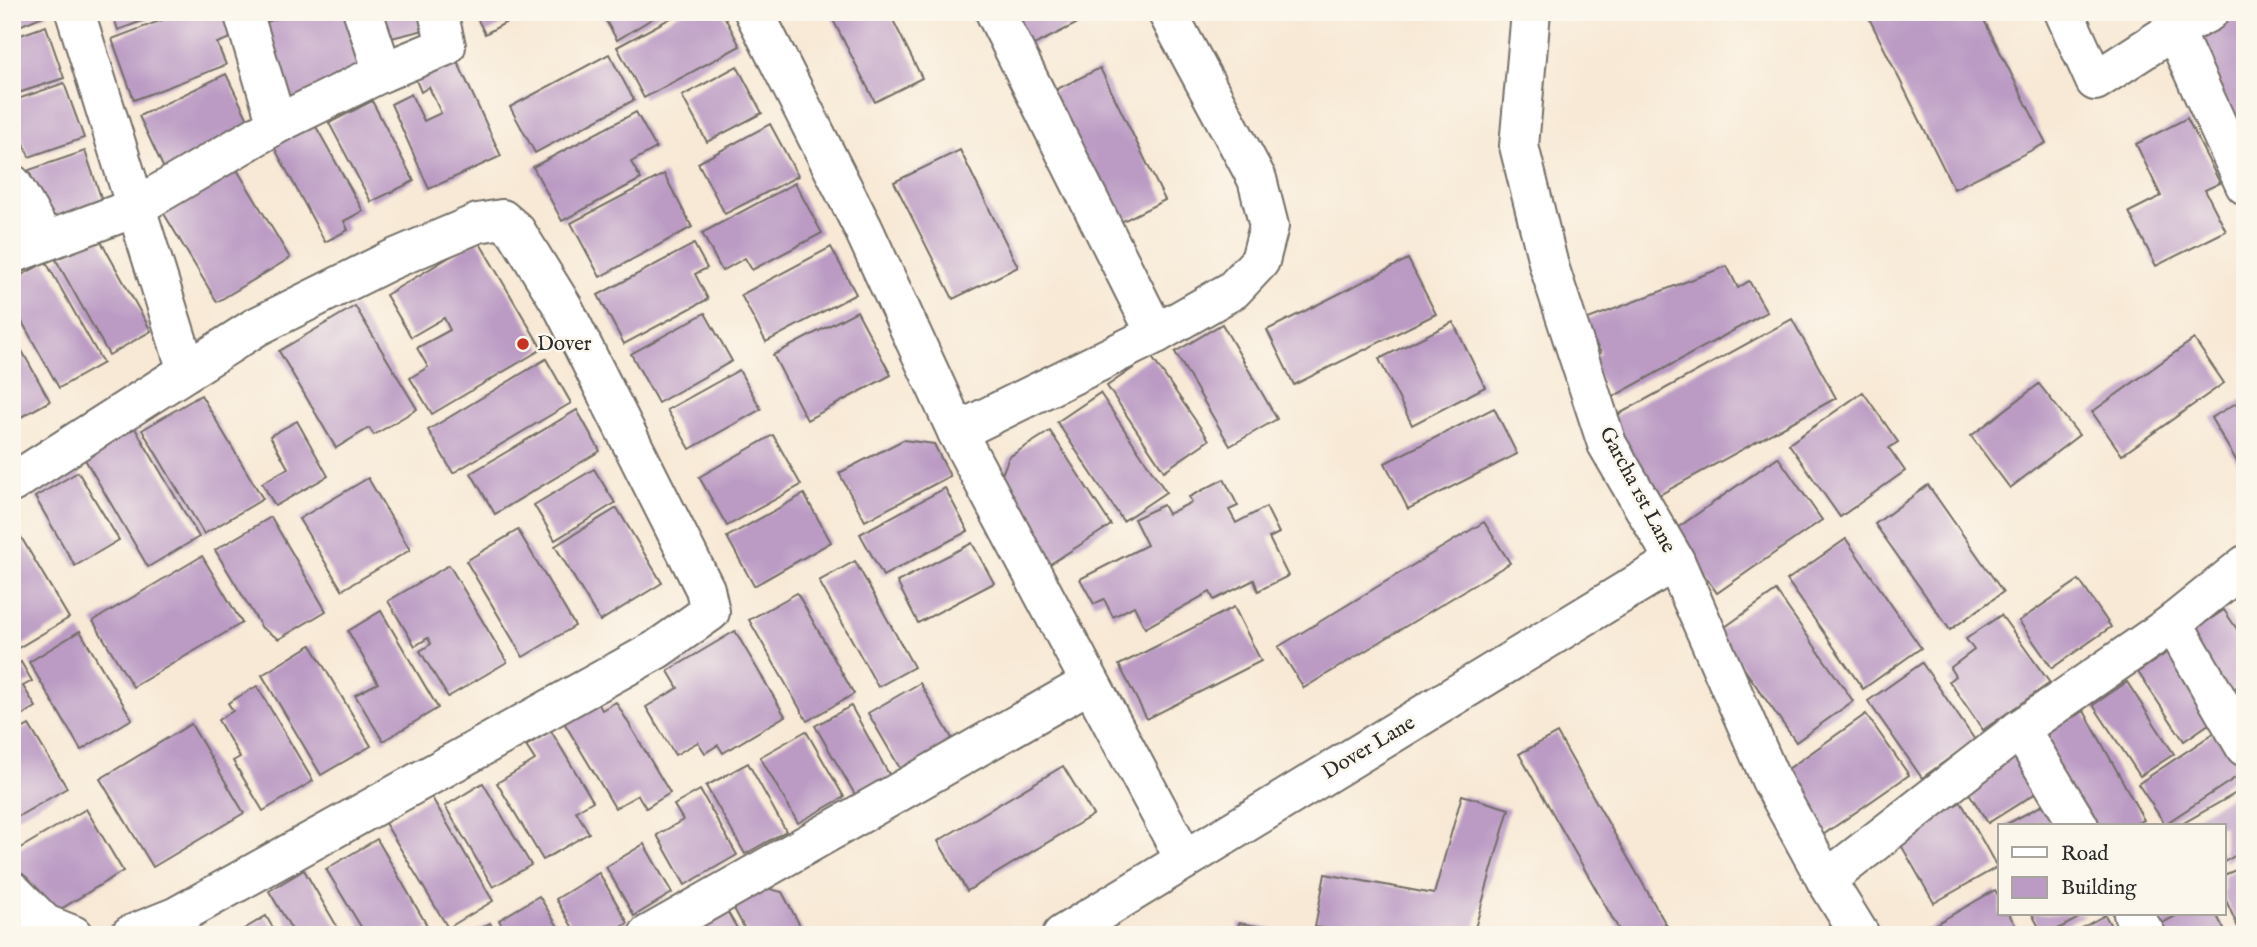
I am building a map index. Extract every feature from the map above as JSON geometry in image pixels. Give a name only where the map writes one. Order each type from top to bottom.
[{"type":"street","points":[[75,12],[187,371]]},
{"type":"street","points":[[243,12],[277,124]]},
{"type":"street","points":[[363,12],[383,72]]},
{"type":"street","points":[[12,184],[29,247],[95,225],[134,208],[277,124],[383,72],[446,46],[438,12]]},
{"type":"street","points":[[754,12],[863,228],[957,432],[1185,860]]},
{"type":"street","points":[[995,12],[1156,334]]},
{"type":"street","points":[[957,432],[1156,334],[1233,290],[1261,261],[1269,226],[1257,179],[1167,12]]},
{"type":"street","name":"Garcha 1st Lane","points":[[1531,12],[1519,146],[1549,266],[1607,444],[1675,561],[1771,780],[1860,935]]},
{"type":"street","points":[[2064,12],[2095,82],[2174,30],[2209,12]]},
{"type":"street","points":[[2174,30],[2245,185]]},
{"type":"street","points":[[12,483],[256,327],[391,260],[478,223],[502,219],[516,231],[563,307],[705,589],[710,612],[645,657],[175,917],[130,935]]},
{"type":"street","name":"Dover Lane","points":[[1062,935],[1675,561]]},
{"type":"street","points":[[1826,880],[2020,729],[2173,623],[2245,565]]},
{"type":"street","points":[[2173,623],[2245,747]]},
{"type":"street","points":[[648,935],[1090,683]]},
{"type":"street","points":[[2020,729],[2078,824]]},
{"type":"street","points":[[12,891],[45,924],[73,935]]},
{"type":"street","points":[[2134,916],[2146,935]]},
{"type":"building","points":[[12,12],[47,12],[48,14],[12,29]]},
{"type":"building","points":[[112,12],[164,12],[164,13],[118,30]]},
{"type":"building","points":[[183,12],[227,12],[236,36],[217,43],[226,65],[134,100],[112,39]]},
{"type":"building","points":[[294,12],[348,12],[371,73],[279,106],[251,28]]},
{"type":"building","points":[[368,12],[424,12],[428,29],[375,42]]},
{"type":"building","points":[[474,12],[525,12],[485,34]]},
{"type":"building","points":[[601,12],[663,12],[617,40]]},
{"type":"building","points":[[682,12],[722,12],[740,46],[644,98],[617,47]]},
{"type":"building","points":[[829,12],[889,12],[922,78],[875,102]]},
{"type":"building","points":[[1005,12],[1075,12],[1080,22],[1024,50]]},
{"type":"building","points":[[1866,12],[1980,12],[2046,143],[1954,189]]},
{"type":"building","points":[[2245,12],[2245,139],[2192,38]]},
{"type":"building","points":[[46,26],[64,78],[12,95],[12,38]]},
{"type":"building","points":[[454,54],[501,156],[429,189],[391,104],[411,94],[424,121],[441,113],[429,87],[421,92],[413,73]]},
{"type":"building","points":[[609,54],[634,100],[535,153],[510,107]]},
{"type":"building","points":[[737,66],[762,113],[707,142],[682,96]]},
{"type":"building","points":[[1100,68],[1165,200],[1113,226],[1047,94]]},
{"type":"building","points":[[226,74],[250,124],[166,173],[139,116]]},
{"type":"building","points":[[64,83],[84,138],[29,157],[15,118],[12,119],[12,101]]},
{"type":"building","points":[[372,101],[414,181],[371,202],[329,123]]},
{"type":"building","points":[[636,112],[656,148],[631,162],[641,179],[562,221],[533,167]]},
{"type":"building","points":[[309,114],[363,211],[344,221],[348,230],[325,242],[268,136]]},
{"type":"building","points":[[2187,118],[2220,183],[2205,190],[2226,231],[2156,266],[2129,212],[2161,196],[2136,144]]},
{"type":"building","points":[[770,124],[798,176],[725,214],[698,163]]},
{"type":"building","points":[[960,150],[1018,267],[953,299],[894,182]]},
{"type":"building","points":[[85,151],[105,209],[50,231],[29,170]]},
{"type":"building","points":[[233,163],[290,258],[217,302],[160,207]]},
{"type":"building","points":[[664,174],[692,227],[600,277],[571,223]]},
{"type":"building","points":[[795,183],[822,233],[752,270],[745,258],[722,271],[702,233]]},
{"type":"building","points":[[98,236],[151,331],[109,355],[56,260]]},
{"type":"building","points":[[478,240],[542,349],[432,414],[410,378],[428,367],[417,348],[450,330],[444,318],[411,337],[386,295]]},
{"type":"building","points":[[694,244],[707,268],[695,274],[708,299],[624,344],[598,295]]},
{"type":"building","points":[[831,247],[856,294],[766,342],[741,295]]},
{"type":"building","points":[[1408,259],[1436,314],[1294,385],[1267,330]]},
{"type":"building","points":[[46,262],[103,363],[59,388],[12,304],[12,280]]},
{"type":"building","points":[[1727,266],[1738,288],[1749,281],[1767,312],[1611,398],[1590,360],[1601,353],[1583,321]]},
{"type":"building","points":[[355,306],[417,409],[374,435],[369,428],[336,448],[279,351]]},
{"type":"building","points":[[857,311],[891,375],[807,420],[773,355]]},
{"type":"building","points":[[705,313],[732,361],[658,403],[631,354]]},
{"type":"building","points":[[1792,319],[1836,398],[1654,498],[1610,419]]},
{"type":"building","points":[[1453,322],[1485,387],[1412,425],[1379,359]]},
{"type":"building","points":[[1222,324],[1277,419],[1230,446],[1175,352]]},
{"type":"building","points":[[12,333],[50,401],[12,422]]},
{"type":"building","points":[[2194,339],[2224,383],[2122,455],[2092,412]]},
{"type":"building","points":[[1151,356],[1209,440],[1164,471],[1107,386]]},
{"type":"building","points":[[546,359],[571,403],[453,473],[428,430]]},
{"type":"building","points":[[739,370],[761,409],[690,449],[667,410]]},
{"type":"building","points":[[2039,384],[2079,435],[2010,488],[1971,436]]},
{"type":"building","points":[[1863,392],[1898,442],[1889,448],[1905,471],[1840,517],[1789,444]]},
{"type":"building","points":[[1100,393],[1166,492],[1123,521],[1057,422]]},
{"type":"building","points":[[201,395],[263,499],[204,534],[142,430]]},
{"type":"building","points":[[2245,398],[2245,475],[2211,418]]},
{"type":"building","points":[[1494,408],[1517,454],[1408,509],[1385,463]]},
{"type":"building","points":[[577,410],[600,451],[495,514],[471,473]]},
{"type":"building","points":[[297,421],[328,476],[275,506],[262,483],[288,468],[270,436]]},
{"type":"building","points":[[133,425],[199,537],[148,567],[83,456]]},
{"type":"building","points":[[1050,431],[1111,525],[1047,566],[997,487],[1009,457]]},
{"type":"building","points":[[773,435],[801,485],[727,526],[699,477]]},
{"type":"building","points":[[903,440],[934,444],[950,476],[865,521],[839,473]]},
{"type":"building","points":[[1778,457],[1822,520],[1717,593],[1673,531]]},
{"type":"building","points":[[594,469],[615,503],[555,540],[534,505]]},
{"type":"building","points":[[78,472],[119,540],[75,566],[35,497]]},
{"type":"building","points":[[368,478],[410,550],[342,590],[299,519]]},
{"type":"building","points":[[1224,479],[1238,506],[1229,510],[1236,523],[1266,507],[1279,533],[1269,538],[1288,576],[1258,591],[1254,580],[1214,600],[1210,592],[1145,628],[1134,606],[1113,617],[1104,599],[1094,604],[1080,579],[1147,545],[1134,519],[1163,505],[1168,514],[1192,502],[1189,497]]},
{"type":"building","points":[[1928,485],[2003,592],[1950,630],[1875,524]]},
{"type":"building","points":[[945,488],[968,531],[883,576],[860,534]]},
{"type":"building","points":[[804,494],[831,542],[754,586],[727,537]]},
{"type":"building","points":[[617,508],[662,583],[600,621],[555,546]]},
{"type":"building","points":[[271,517],[326,611],[279,639],[262,628],[215,550]]},
{"type":"building","points":[[12,522],[69,618],[18,648],[12,637]]},
{"type":"building","points":[[1484,522],[1510,563],[1304,688],[1278,647]]},
{"type":"building","points":[[518,530],[575,626],[523,657],[466,561]]},
{"type":"building","points":[[1846,539],[1921,648],[1863,689],[1787,580]]},
{"type":"building","points":[[972,543],[994,583],[918,623],[897,582]]},
{"type":"building","points":[[202,556],[242,623],[133,687],[93,621]]},
{"type":"building","points":[[855,561],[914,667],[878,687],[819,581]]},
{"type":"building","points":[[449,565],[507,662],[448,697],[420,651],[431,644],[428,638],[415,646],[388,601]]},
{"type":"building","points":[[2079,580],[2111,627],[2052,668],[2019,621]]},
{"type":"building","points":[[1776,591],[1853,701],[1796,742],[1718,632]]},
{"type":"building","points":[[797,593],[854,694],[807,721],[749,620]]},
{"type":"building","points":[[1234,607],[1261,661],[1147,719],[1119,665]]},
{"type":"building","points":[[2224,610],[2245,641],[2245,681],[2225,695],[2185,636]]},
{"type":"building","points":[[381,611],[438,708],[383,741],[355,695],[378,683],[348,631]]},
{"type":"building","points":[[2001,615],[2050,683],[1983,730],[1949,681],[1955,676],[1950,668],[1974,650],[1966,639]]},
{"type":"building","points":[[80,631],[132,719],[81,750],[29,662]]},
{"type":"building","points":[[735,631],[785,716],[723,753],[718,745],[705,753],[698,742],[675,755],[646,707],[678,688],[668,671]]},
{"type":"building","points":[[311,645],[371,746],[321,775],[262,675]]},
{"type":"building","points":[[2174,648],[2219,717],[2184,741],[2138,672]]},
{"type":"building","points":[[21,662],[32,681],[23,686],[36,707],[12,721],[12,668]]},
{"type":"building","points":[[1922,663],[1975,740],[1922,778],[1868,701]]},
{"type":"building","points":[[2127,682],[2174,754],[2140,776],[2093,705]]},
{"type":"building","points":[[920,683],[957,747],[905,777],[868,713]]},
{"type":"building","points":[[257,686],[313,781],[263,811],[233,761],[240,757],[218,720],[233,711],[228,703]]},
{"type":"building","points":[[596,699],[602,710],[616,702],[670,793],[646,808],[638,795],[615,808],[562,719]]},
{"type":"building","points":[[851,706],[891,778],[857,798],[815,726]]},
{"type":"building","points":[[2084,711],[2144,820],[2136,824],[2089,824],[2039,735]]},
{"type":"building","points":[[1866,714],[1909,775],[1817,839],[1774,779]]},
{"type":"building","points":[[191,724],[244,813],[153,867],[100,779]]},
{"type":"building","points":[[29,725],[67,788],[12,820],[12,734]]},
{"type":"building","points":[[551,731],[593,801],[576,811],[589,833],[543,860],[497,783],[535,760],[526,746]]},
{"type":"building","points":[[806,731],[844,797],[798,823],[760,757]]},
{"type":"building","points":[[2217,731],[2244,772],[2165,824],[2138,784]]},
{"type":"building","points":[[1557,733],[1672,935],[1622,935],[1519,754]]},
{"type":"building","points":[[2013,755],[2024,774],[2031,769],[2044,788],[1988,823],[1964,785]]},
{"type":"building","points":[[748,763],[786,831],[745,854],[706,786]]},
{"type":"building","points":[[1063,766],[1093,815],[967,891],[938,841]]},
{"type":"building","points":[[483,783],[531,865],[493,887],[445,806]]},
{"type":"building","points":[[2245,788],[2245,850],[2226,861],[2226,824],[2182,824]]},
{"type":"building","points":[[700,790],[737,855],[685,885],[657,835],[683,820],[674,805]]},
{"type":"building","points":[[1462,795],[1509,809],[1473,935],[1358,935],[1315,927],[1325,874],[1434,894]]},
{"type":"building","points":[[431,796],[493,901],[448,928],[385,823]]},
{"type":"building","points":[[2050,801],[2063,824],[2007,824]]},
{"type":"building","points":[[1961,802],[1997,867],[1934,903],[1897,838]]},
{"type":"building","points":[[86,809],[123,871],[46,918],[12,860],[12,853]]},
{"type":"building","points":[[377,839],[429,929],[419,935],[366,935],[326,869]]},
{"type":"building","points":[[644,844],[672,893],[634,916],[606,867]]},
{"type":"building","points":[[2245,866],[2245,933],[2241,934],[2226,900],[2226,874]]},
{"type":"building","points":[[304,870],[342,935],[295,935],[269,891]]},
{"type":"building","points":[[599,873],[628,923],[607,935],[577,935],[556,899]]},
{"type":"building","points":[[758,886],[782,892],[803,931],[796,935],[748,935],[730,901]]},
{"type":"building","points":[[1995,890],[1998,895],[1998,916],[2010,916],[2021,935],[1917,935]]},
{"type":"building","points":[[539,896],[563,935],[507,935],[499,920]]},
{"type":"building","points":[[727,911],[741,935],[689,935],[688,933]]},
{"type":"building","points":[[266,916],[277,935],[234,935]]},
{"type":"building","points":[[2033,916],[2082,916],[2047,935],[2043,935]]},
{"type":"building","points":[[2106,916],[2116,935],[2069,935]]},
{"type":"building","points":[[2175,916],[2217,916],[2227,935],[2162,935],[2157,926]]},
{"type":"building","points":[[490,923],[497,935],[471,935]]},
{"type":"building","points":[[1239,923],[1286,931],[1285,935],[1237,935]]},
{"type":"place","name":"Dover","points":[[523,344]]}]
